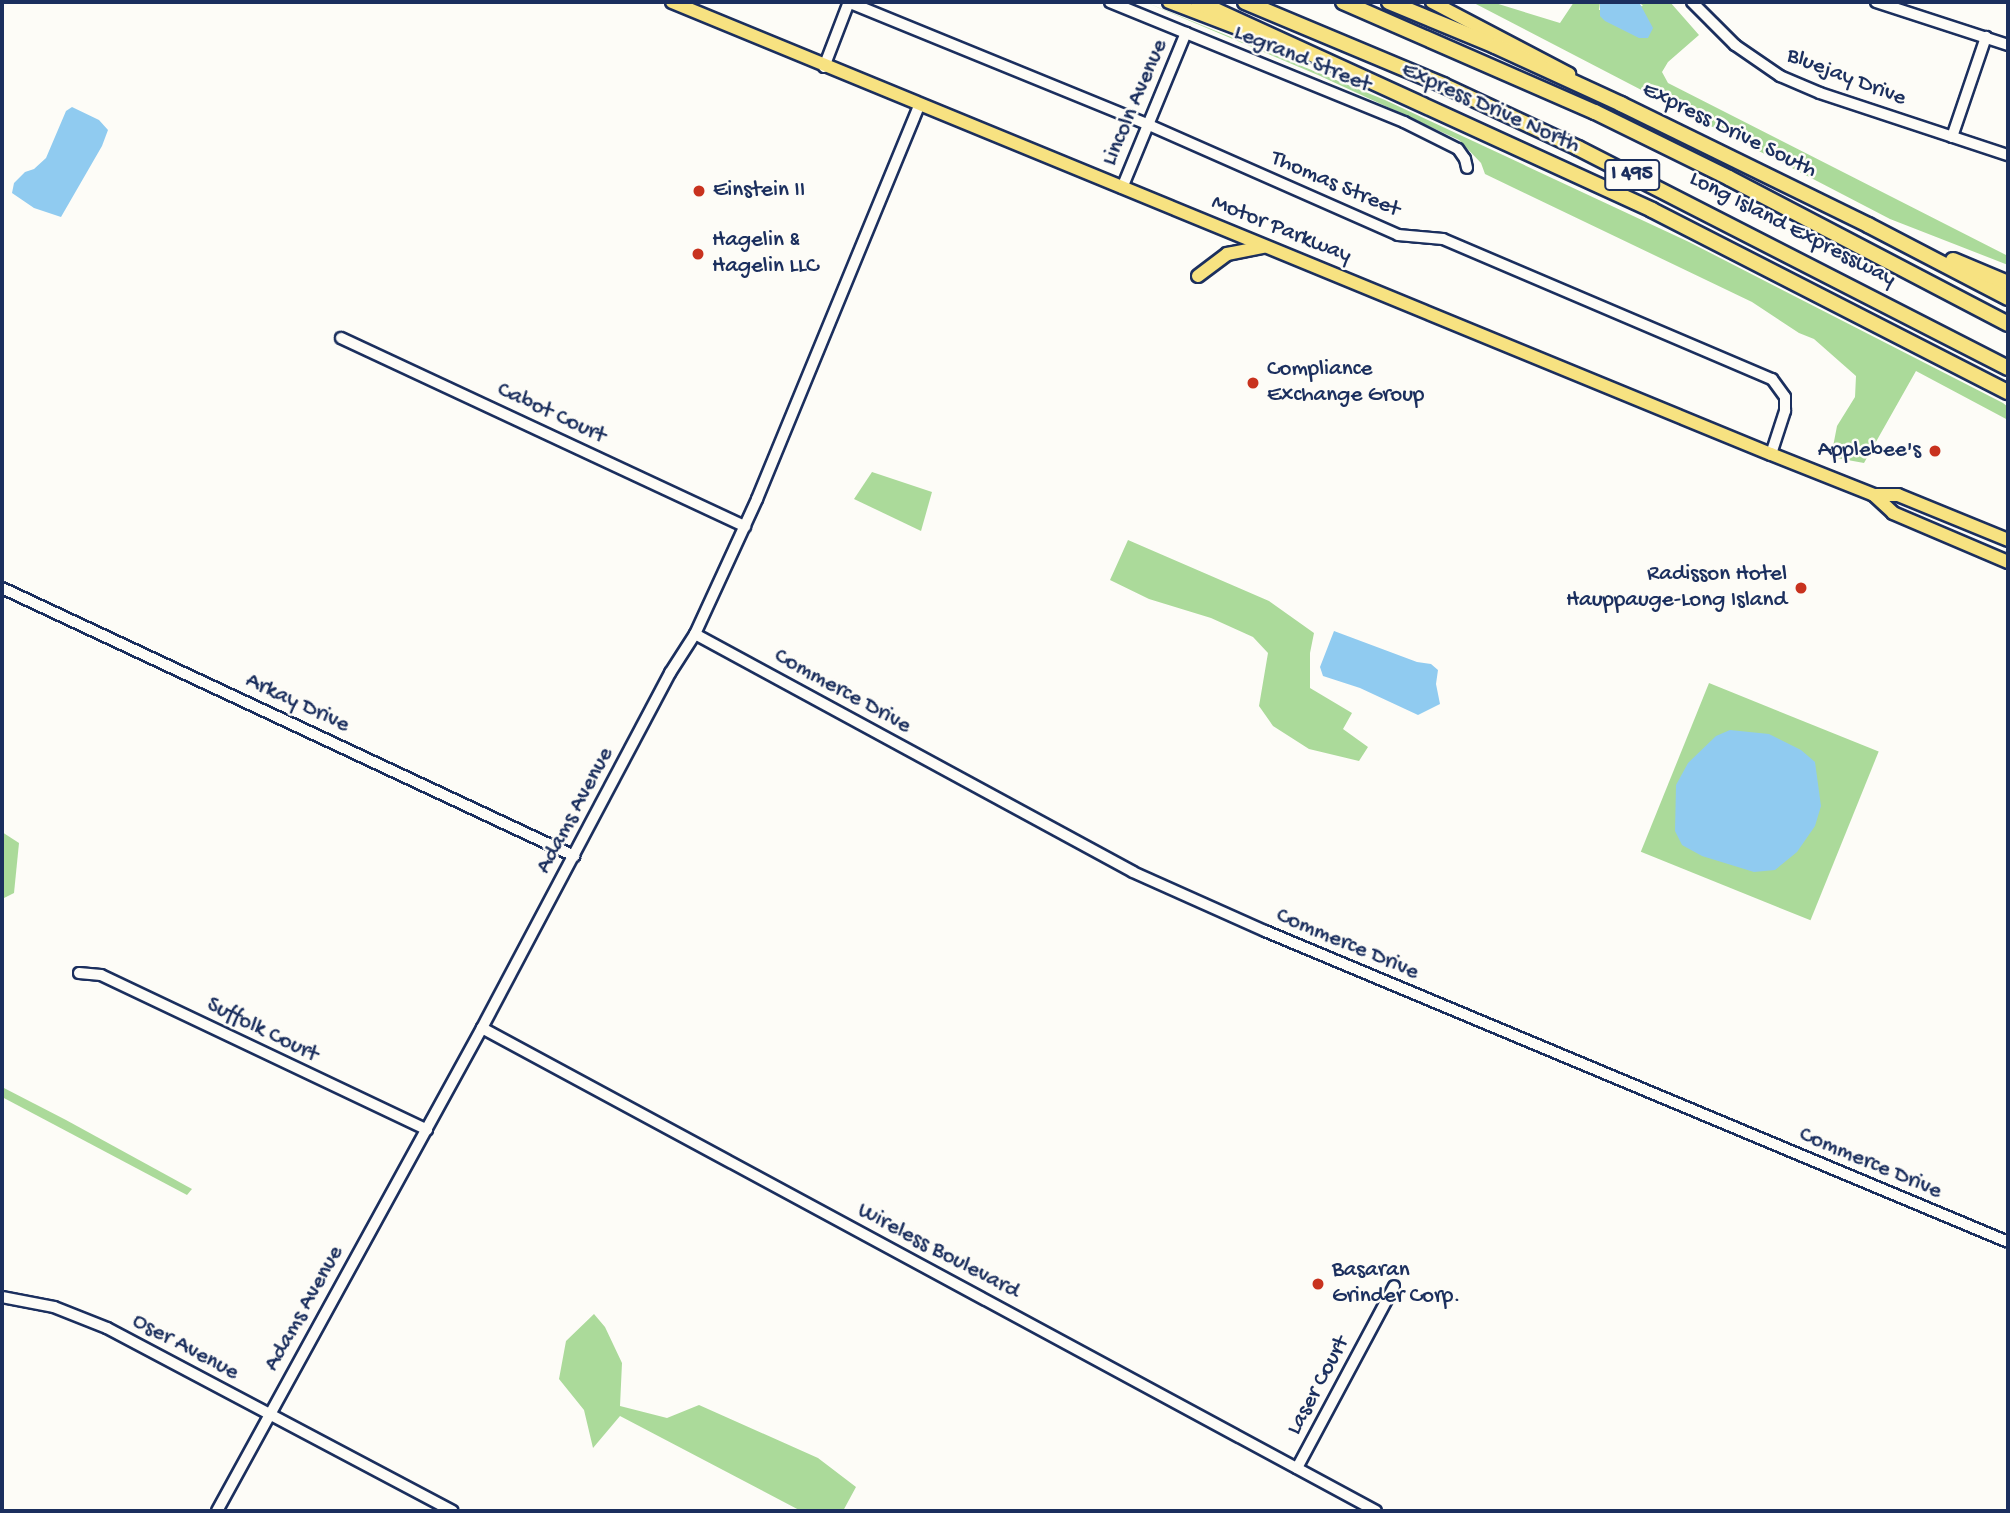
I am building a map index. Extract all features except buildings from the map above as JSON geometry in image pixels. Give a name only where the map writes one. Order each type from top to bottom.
[{"type":"highway","points":[[1198,2],[1317,57]]},
{"type":"highway","name":"Long Island Expressway","points":[[1245,2],[1443,85],[1578,148],[2008,368]]},
{"type":"highway","name":"Long Island Expressway","points":[[1343,2],[1595,112],[1754,190],[2008,324]]},
{"type":"highway","points":[[1389,2],[1495,46],[1621,104]]},
{"type":"highway","name":"Express Drive North","points":[[1317,57],[1652,210],[2008,392]]},
{"type":"highway","name":"Express Drive South","points":[[1621,104],[1868,225],[2008,298]]},
{"type":"highway","points":[[1868,225],[2008,283]]},
{"type":"highway","points":[[1978,375],[2008,399]]},
{"type":"main road","name":"Motor Parkway","points":[[672,2],[824,67],[1771,454],[1874,495],[1898,495],[2008,540]]},
{"type":"main road","name":"Express Drive North","points":[[1169,2],[1317,57]]},
{"type":"main road","name":"Express Drive South","points":[[1432,2],[1522,47],[1621,104]]},
{"type":"main road","points":[[1198,276],[1227,254],[1267,247]]},
{"type":"main road","name":"Motor Parkway","points":[[1874,495],[1893,513],[2008,562]]},
{"type":"street","points":[[824,67],[849,2]]},
{"type":"street","name":"Thomas Street","points":[[849,2],[1149,125],[1398,234],[1443,239],[1773,379],[1785,397],[1785,411],[1771,454]]},
{"type":"street","name":"Legrand Street","points":[[1110,2],[1404,122],[1458,149],[1467,168]]},
{"type":"street","name":"Bluejay Drive","points":[[1692,2],[1735,45],[1780,76],[1820,93],[2008,155]]},
{"type":"street","points":[[1876,2],[2008,45]]},
{"type":"street","name":"Lincoln Avenue","points":[[1122,188],[1186,33]]},
{"type":"street","points":[[1952,137],[1986,37]]},
{"type":"street","name":"Adams Avenue","points":[[217,1511],[427,1130],[670,673],[695,634],[745,526],[919,105]]},
{"type":"street","name":"Cabot Court","points":[[341,338],[745,526]]},
{"type":"street","name":"Arkay Drive","points":[[2,588],[574,856]]},
{"type":"street","name":"Commerce Drive","points":[[695,634],[1133,872],[1273,935],[2008,1242]]},
{"type":"street","name":"Suffolk Court","points":[[79,973],[101,975],[427,1130]]},
{"type":"street","name":"Wireless Boulevard","points":[[482,1028],[1376,1511]]},
{"type":"street","name":"Laser Court","points":[[1297,1468],[1394,1286]]},
{"type":"street","name":"Oser Avenue","points":[[2,1297],[54,1307],[83,1317],[268,1415],[336,1447],[453,1511]]},
{"type":"green space","points":[[1145,2],[1385,100],[1689,242],[2003,403],[2008,407],[2008,420],[1916,371],[1864,463],[1831,457],[1837,426],[1855,397],[1856,376],[1814,339],[1799,333],[1752,302],[1485,174],[1481,163],[1459,140],[1318,75]]},
{"type":"green space","points":[[1472,2],[1492,2],[1560,23],[1574,2],[1600,2],[1599,10],[1643,6],[1639,2],[1670,2],[1699,35],[1668,62],[1662,72],[1668,83],[2008,256],[2008,265],[1890,219]]},
{"type":"green space","points":[[872,472],[932,492],[921,531],[854,499]]},
{"type":"green space","points":[[1128,540],[1269,601],[1314,633],[1310,653],[1310,688],[1352,713],[1343,729],[1368,747],[1359,761],[1309,749],[1273,726],[1259,706],[1268,653],[1253,637],[1211,618],[1149,599],[1110,580]]},
{"type":"green space","points":[[1709,683],[1879,752],[1810,920],[1641,852]]},
{"type":"green space","points":[[2,832],[19,843],[14,893],[2,899]]},
{"type":"green space","points":[[2,1087],[192,1189],[187,1195],[2,1097]]},
{"type":"green space","points":[[594,1314],[605,1327],[622,1363],[620,1406],[667,1418],[699,1405],[818,1458],[856,1487],[843,1511],[801,1511],[620,1416],[593,1448],[584,1410],[559,1379],[566,1341]]},
{"type":"water","points":[[1600,2],[1639,2],[1653,28],[1648,38],[1639,38],[1605,21],[1600,16]]},
{"type":"water","points":[[72,107],[99,120],[108,130],[102,146],[61,217],[34,208],[12,193],[14,183],[46,158],[66,111]]},
{"type":"water","points":[[1334,631],[1417,662],[1431,664],[1438,670],[1436,684],[1440,704],[1418,715],[1360,688],[1323,676],[1320,667]]},
{"type":"water","points":[[1730,730],[1769,734],[1801,750],[1815,762],[1821,806],[1815,826],[1797,852],[1775,870],[1754,872],[1702,856],[1682,845],[1675,831],[1676,785],[1688,763],[1716,736]]},
{"type":"place","name":"Einstein II","points":[[699,191]]},
{"type":"place","name":"Hagelin & Hagelin LLC","points":[[698,254]]},
{"type":"place","name":"Compliance Exchange Group","points":[[1253,383]]},
{"type":"place","name":"Applebee's","points":[[1935,451]]},
{"type":"place","name":"Radisson Hotel Hauppauge-Long Island","points":[[1801,588]]},
{"type":"place","name":"Basaran Grinder Corp.","points":[[1318,1284]]}]
